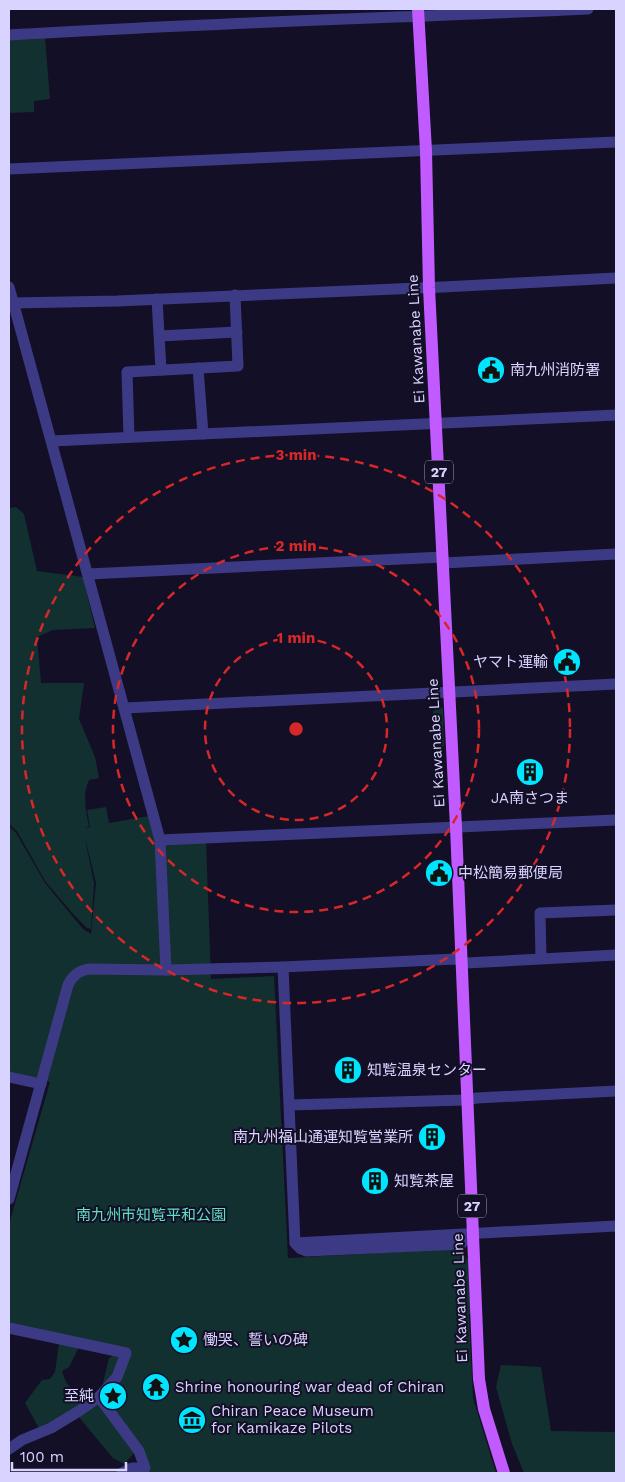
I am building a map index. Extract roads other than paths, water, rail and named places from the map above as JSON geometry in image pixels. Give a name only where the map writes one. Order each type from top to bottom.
[{"type":"main road","name":"Ei Kawanabe Line","points":[[418,12],[426,151],[429,288],[450,692],[479,1379],[486,1418],[504,1473]]},
{"type":"street","points":[[9,34],[418,12],[588,9]]},
{"type":"street","points":[[9,169],[616,142]]},
{"type":"street","points":[[13,303],[429,288],[616,278]]},
{"type":"street","points":[[9,287],[160,840],[166,970]]},
{"type":"street","points":[[129,437],[127,372],[238,366],[235,295]]},
{"type":"street","points":[[157,299],[161,370]]},
{"type":"street","points":[[160,336],[237,332]]},
{"type":"street","points":[[198,368],[203,434]]},
{"type":"street","points":[[52,441],[616,415]]},
{"type":"street","points":[[88,574],[616,554]]},
{"type":"street","points":[[125,708],[616,684]]},
{"type":"street","points":[[160,840],[616,820]]},
{"type":"street","points":[[541,958],[540,913],[616,910]]},
{"type":"street","points":[[9,1199],[68,985],[71,978],[83,970],[283,967],[456,959],[466,963],[616,955]]},
{"type":"street","points":[[283,967],[295,1243],[302,1249],[306,1252],[462,1244],[473,1232],[616,1226]]},
{"type":"street","points":[[9,1077],[41,1084]]},
{"type":"street","points":[[290,1105],[468,1100],[616,1091]]},
{"type":"street","points":[[9,1328],[126,1354],[117,1377],[99,1397],[51,1428],[22,1440],[9,1448]]},
{"type":"street","points":[[99,1397],[139,1451],[145,1468],[132,1468],[122,1473]]},
{"type":"place","name":"南九州消防署","points":[[491,370]]},
{"type":"place","name":"ヤマト運輸","points":[[567,662]]},
{"type":"place","name":"JA南さつま","points":[[530,772]]},
{"type":"place","name":"中松簡易郵便局","points":[[439,873]]},
{"type":"place","name":"知覧温泉センター","points":[[348,1070]]},
{"type":"place","name":"南九州福山通運知覧営業所","points":[[432,1137]]},
{"type":"place","name":"知覧茶屋","points":[[375,1181]]},
{"type":"place","name":"慟哭、誓いの碑","points":[[184,1340]]},
{"type":"place","name":"Shrine honouring war dead of Chiran","points":[[156,1387]]},
{"type":"place","name":"至純","points":[[113,1396]]},
{"type":"place","name":"Chiran Peace Museum for Kamikaze Pilots","points":[[192,1420]]},
{"type":"park label","name":"南九州市知覧平和公園","points":[[151,1215]]}]
